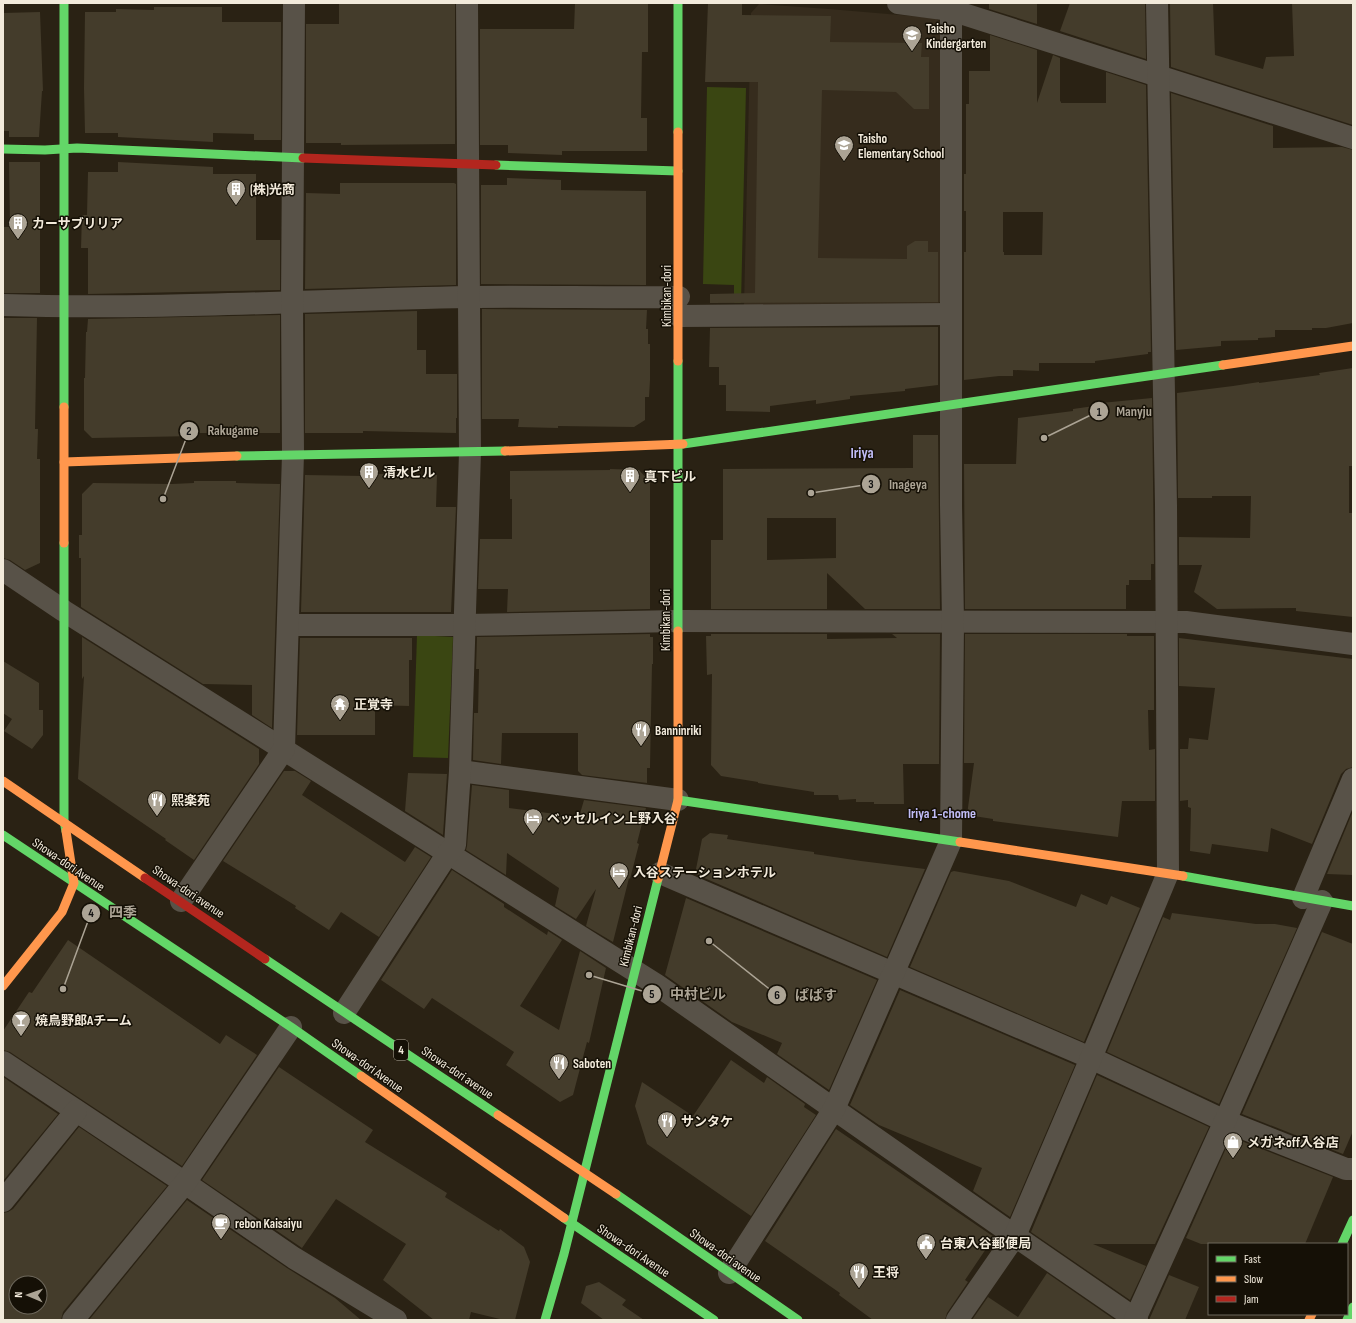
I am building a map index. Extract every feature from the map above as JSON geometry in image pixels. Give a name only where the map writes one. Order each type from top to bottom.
[{"type":"main road","points":[[3,986],[62,912],[74,882],[64,821],[64,3]]},
{"type":"main road","name":"Kimbikan-dori","points":[[545,1320],[678,800],[678,3]]},
{"type":"main road","points":[[3,149],[45,150],[64,148],[293,158],[678,171]]},
{"type":"main road","points":[[64,462],[293,454],[470,452],[678,446],[952,404],[1353,346]]},
{"type":"main road","name":"Showa-dori avenue","points":[[3,781],[64,821],[344,1013],[584,1172],[798,1320]]},
{"type":"main road","points":[[678,800],[1168,873],[1353,906]]},
{"type":"main road","name":"Showa-dori Avenue","points":[[3,835],[291,1027],[571,1223],[714,1320]]},
{"type":"main road","points":[[1342,1243],[1353,1220]]},
{"type":"main road","points":[[1347,1320],[1353,1307]]},
{"type":"street","points":[[181,901],[284,749],[293,454],[292,303],[294,3]]},
{"type":"street","points":[[344,1013],[448,853],[456,846],[460,771],[470,452],[467,3]]},
{"type":"street","points":[[898,3],[951,6],[1353,138]]},
{"type":"street","points":[[957,1320],[1015,1236],[1092,1058],[1168,873],[1166,505],[1157,3]]},
{"type":"street","points":[[729,1273],[834,1109],[951,841],[953,622],[951,505],[951,6]]},
{"type":"street","points":[[3,305],[64,307],[292,303],[469,297],[679,306],[951,314]]},
{"type":"street","points":[[3,570],[64,611],[657,985],[1136,1320],[1225,1121],[1312,899],[1353,779]]},
{"type":"street","points":[[288,625],[464,625],[678,621],[1186,622],[1353,644]]},
{"type":"street","points":[[460,771],[678,800]]},
{"type":"street","points":[[660,873],[1092,1058],[1225,1121],[1346,1169],[1353,1169]]},
{"type":"street","points":[[73,1320],[185,1183],[291,1027]]},
{"type":"street","points":[[3,1062],[185,1183],[294,1258],[396,1320]]},
{"type":"street","points":[[3,1201],[76,1111]]},
{"type":"shaded area","name":"Taisho Elementary School","points":[[759,4],[935,18],[941,23],[942,301],[930,307],[744,305],[751,13]]},
{"type":"green space","points":[[707,87],[746,88],[741,303],[734,303],[734,285],[703,284]]},
{"type":"green space","points":[[417,635],[453,637],[448,758],[413,757]]},
{"type":"building","points":[[339,3],[455,3],[455,144],[341,145],[341,143],[306,143],[306,24],[339,24]]},
{"type":"building","points":[[575,3],[648,3],[648,52],[642,52],[641,118],[647,118],[647,151],[562,151],[562,155],[508,153],[508,145],[480,145],[480,29],[574,29]]},
{"type":"building","points":[[708,3],[742,3],[742,15],[831,16],[830,42],[922,43],[921,57],[929,57],[929,109],[914,109],[896,92],[822,90],[818,258],[907,259],[907,246],[915,241],[928,241],[928,252],[938,252],[938,302],[710,303],[710,294],[755,293],[758,82],[705,82]]},
{"type":"building","points":[[989,3],[1037,3],[1037,24],[989,9]]},
{"type":"building","points":[[1070,3],[1145,3],[1146,59],[1060,31]]},
{"type":"building","points":[[1170,3],[1213,3],[1215,55],[1263,69],[1266,57],[1294,56],[1292,3],[1353,3],[1353,125],[1171,67]]},
{"type":"building","points":[[154,7],[222,7],[222,22],[281,22],[281,140],[254,140],[254,134],[213,133],[213,142],[118,137],[118,133],[85,133],[85,12],[116,12],[116,9],[154,10]]},
{"type":"building","points":[[40,12],[43,91],[39,137],[9,137],[9,131],[3,131],[3,13]]},
{"type":"building","points":[[990,35],[1037,50],[1037,103],[1053,55],[1060,58],[1061,103],[1106,103],[1106,72],[1146,85],[1151,352],[1148,352],[1148,354],[1095,361],[1095,363],[1039,363],[1039,371],[1013,370],[1013,376],[964,380],[964,252],[966,252],[966,211],[964,211],[964,174],[966,174],[966,104],[969,104],[969,71],[990,71]],"holes":[[[1003,212],[1043,212],[1042,255],[1004,255]]]},
{"type":"building","points":[[1171,93],[1273,126],[1273,148],[1342,147],[1353,150],[1353,323],[1326,328],[1312,328],[1312,330],[1275,330],[1275,337],[1258,338],[1258,340],[1221,341],[1221,346],[1176,350]]},
{"type":"building","points":[[9,162],[40,162],[40,293],[3,293],[3,227],[10,227]]},
{"type":"building","points":[[118,162],[213,167],[213,174],[256,174],[256,240],[280,240],[280,290],[88,294],[88,248],[81,248],[82,215],[87,215],[88,172],[118,172]]},
{"type":"building","points":[[507,178],[561,180],[561,190],[646,191],[646,285],[481,284],[481,185],[507,185]]},
{"type":"building","points":[[340,183],[456,184],[456,285],[305,289],[306,193],[340,194]]},
{"type":"building","points":[[482,309],[647,310],[646,329],[648,329],[648,344],[650,344],[650,380],[649,397],[645,397],[645,420],[634,427],[558,426],[558,428],[518,427],[519,419],[482,419]]},
{"type":"building","points":[[417,311],[417,350],[426,350],[426,374],[457,374],[456,433],[363,431],[363,433],[305,433],[305,314]]},
{"type":"building","points":[[280,315],[280,433],[196,433],[196,436],[92,438],[84,430],[84,378],[88,319]]},
{"type":"building","points":[[3,318],[37,318],[35,429],[38,429],[37,459],[40,459],[40,563],[25,570],[10,560],[3,558]]},
{"type":"building","points":[[938,327],[938,385],[905,389],[905,391],[850,396],[850,399],[816,404],[816,400],[770,406],[770,412],[726,411],[726,385],[719,385],[719,367],[709,367],[710,328]]},
{"type":"building","points":[[1353,368],[1353,466],[1349,466],[1349,513],[1353,513],[1353,617],[1296,611],[1296,608],[1217,609],[1194,592],[1202,565],[1179,565],[1179,537],[1250,538],[1251,496],[1178,498],[1177,393],[1320,375],[1319,373]]},
{"type":"building","points":[[1152,398],[1154,564],[1151,564],[1151,580],[1129,580],[1129,585],[1126,585],[1126,609],[965,609],[964,464],[1016,464],[1018,418],[1073,411],[1073,409],[1101,405],[1101,403]]},
{"type":"building","points":[[913,435],[938,435],[940,609],[865,609],[827,573],[827,609],[711,609],[711,540],[723,540],[723,469],[913,468]],"holes":[[[767,518],[836,518],[836,558],[767,560]]]},
{"type":"building","points":[[610,469],[639,470],[650,482],[650,609],[507,612],[508,589],[478,589],[480,539],[512,539],[510,471]]},
{"type":"building","points":[[377,474],[437,475],[436,507],[456,507],[451,612],[301,612],[305,475],[364,476]]},
{"type":"building","points":[[194,481],[236,481],[236,483],[280,484],[272,728],[252,715],[252,685],[203,684],[81,607],[81,558],[79,558],[79,535],[82,535],[82,494],[93,483],[172,484],[194,483]]},
{"type":"building","points":[[650,634],[650,637],[653,637],[653,664],[650,768],[647,768],[647,783],[582,775],[578,771],[578,733],[502,733],[501,764],[473,760],[474,713],[478,713],[479,669],[476,669],[477,637]]},
{"type":"building","points":[[711,634],[827,634],[827,639],[897,638],[892,634],[940,634],[939,764],[903,764],[904,804],[874,804],[874,802],[856,802],[856,799],[839,800],[838,795],[814,795],[814,792],[721,776],[711,765],[712,674],[707,675],[706,636],[711,636]]},
{"type":"building","points":[[965,634],[1127,634],[1127,636],[1154,636],[1154,710],[1148,710],[1149,750],[1155,749],[1155,801],[1122,801],[1118,837],[993,821],[993,819],[967,815],[974,763],[964,763]]},
{"type":"building","points":[[82,637],[259,749],[259,764],[194,860],[78,779],[84,676],[82,679]]},
{"type":"building","points":[[300,638],[412,638],[412,660],[409,660],[409,706],[375,705],[375,735],[297,735]]},
{"type":"building","points":[[1179,638],[1353,659],[1353,767],[1346,769],[1341,774],[1312,844],[1271,828],[1268,852],[1212,844],[1210,854],[1190,851],[1191,808],[1188,807],[1188,800],[1180,801],[1180,749],[1188,749],[1189,738],[1208,740],[1215,688],[1179,686]]},
{"type":"building","points":[[3,661],[39,683],[39,710],[43,710],[43,735],[32,749],[4,731],[12,719],[3,713]]},
{"type":"building","points":[[284,771],[295,771],[311,781],[302,795],[405,862],[415,847],[431,857],[379,937],[341,912],[329,930],[295,908],[296,906],[223,861]]},
{"type":"building","points":[[408,773],[447,774],[443,835],[405,811]]},
{"type":"building","points":[[472,785],[509,790],[509,808],[579,817],[584,800],[646,808],[637,843],[639,844],[613,942],[586,926],[596,889],[576,919],[555,906],[559,888],[507,853],[506,875],[466,850]]},
{"type":"building","points":[[1353,811],[1353,875],[1327,874]]},
{"type":"building","points":[[710,833],[728,835],[727,839],[814,852],[814,854],[925,869],[887,957],[695,874],[702,839]]},
{"type":"building","points":[[452,870],[504,904],[504,907],[547,935],[548,931],[562,940],[520,1006],[559,1030],[580,951],[606,968],[589,1043],[587,1042],[573,1095],[560,1102],[506,1065],[514,1052],[432,998],[424,1009],[381,980]]},
{"type":"building","points":[[954,871],[1009,881],[1076,907],[1081,894],[1107,905],[1111,896],[1140,908],[1084,1042],[910,967],[951,872]]},
{"type":"building","points":[[686,898],[877,980],[829,1090],[777,1054],[782,1043],[732,1022],[665,975]]},
{"type":"building","points":[[1172,913],[1256,924],[1275,924],[1297,928],[1219,1104],[1107,1052],[1163,917],[1170,920]]},
{"type":"building","points":[[1322,932],[1353,944],[1353,1131],[1343,1154],[1242,1114]]},
{"type":"building","points":[[68,940],[220,1044],[226,1035],[257,1055],[182,1166],[10,1052],[3,1050],[3,1031],[29,992],[32,993]]},
{"type":"building","points":[[900,990],[1075,1065],[1010,1217],[973,1191],[982,1168],[879,1125],[850,1105]]},
{"type":"building","points":[[731,1060],[764,1083],[767,1077],[805,1104],[804,1107],[816,1115],[751,1216],[647,1144],[635,1106],[642,1082],[693,1116]]},
{"type":"building","points":[[279,1067],[373,1130],[365,1142],[447,1193],[445,1197],[499,1231],[500,1229],[524,1247],[530,1262],[515,1320],[504,1320],[471,1312],[469,1320],[434,1320],[383,1280],[406,1244],[336,1199],[302,1248],[202,1180]]},
{"type":"building","points":[[1097,1075],[1209,1127],[1155,1244],[1093,1244],[1146,1266],[1130,1300],[1031,1232]]},
{"type":"building","points":[[3,1077],[58,1114],[3,1181]]},
{"type":"building","points":[[79,1127],[167,1186],[63,1312],[61,1320],[3,1320],[3,1213],[13,1209]]},
{"type":"building","points":[[836,1129],[994,1237],[965,1280],[968,1282],[947,1313],[945,1320],[873,1320],[839,1295],[840,1293],[765,1241]]},
{"type":"building","points":[[1231,1137],[1333,1177],[1305,1243],[1201,1244],[1186,1238]]},
{"type":"building","points":[[187,1200],[287,1268],[335,1298],[361,1320],[89,1320]]},
{"type":"building","points":[[1047,1273],[1115,1320],[972,1320],[988,1297],[1018,1317]]},
{"type":"building","points":[[1169,1275],[1199,1287],[1185,1320],[1149,1320]]},
{"type":"building","points":[[599,1282],[626,1300],[622,1305],[644,1320],[604,1320],[581,1303],[586,1286]]},
{"type":"traffic: fast","points":[[64,3],[64,407]]},
{"type":"traffic: fast","points":[[678,3],[678,132]]},
{"type":"traffic: fast","points":[[3,149],[45,150],[77,148],[303,158]]},
{"type":"traffic: fast","points":[[496,165],[678,171]]},
{"type":"traffic: fast","points":[[678,361],[678,631]]},
{"type":"traffic: fast","points":[[683,444],[1223,365]]},
{"type":"traffic: fast","points":[[237,456],[505,451]]},
{"type":"traffic: fast","points":[[64,543],[64,821],[66,831]]},
{"type":"traffic: fast","points":[[678,800],[960,842]]},
{"type":"traffic: fast","points":[[3,835],[291,1027],[361,1076]]},
{"type":"traffic: fast","points":[[1183,876],[1353,906]]},
{"type":"traffic: fast","points":[[545,1320],[564,1254],[658,879]]},
{"type":"traffic: fast","points":[[265,959],[498,1115]]},
{"type":"traffic: fast","points":[[616,1194],[798,1320]]},
{"type":"traffic: fast","points":[[564,1218],[714,1320]]},
{"type":"traffic: fast","points":[[1342,1243],[1353,1220]]},
{"type":"traffic: fast","points":[[1347,1320],[1353,1307]]},
{"type":"traffic: slow","points":[[678,132],[678,361]]},
{"type":"traffic: slow","points":[[1223,365],[1353,346]]},
{"type":"traffic: slow","points":[[64,407],[64,543]]},
{"type":"traffic: slow","points":[[505,451],[683,444]]},
{"type":"traffic: slow","points":[[64,462],[237,456]]},
{"type":"traffic: slow","points":[[658,879],[678,800],[678,631]]},
{"type":"traffic: slow","points":[[3,781],[145,878]]},
{"type":"traffic: slow","points":[[3,986],[62,912],[74,883],[66,831]]},
{"type":"traffic: slow","points":[[960,842],[1183,876]]},
{"type":"traffic: slow","points":[[361,1076],[564,1218]]},
{"type":"traffic: slow","points":[[498,1115],[616,1194]]},
{"type":"traffic: slow","points":[[1309,1320],[1312,1315]]},
{"type":"traffic: jam","points":[[303,158],[496,165]]},
{"type":"traffic: jam","points":[[145,878],[265,959]]},
{"type":"place","name":"Taisho Kindergarten","points":[[912,52]]},
{"type":"place","name":"Taisho Elementary School","points":[[844,162]]},
{"type":"place","name":"(株)光商","points":[[236,206]]},
{"type":"place","name":"カーサブリリア","points":[[18,240]]},
{"type":"place","name":"Manyju","points":[[1044,438]]},
{"type":"place","name":"清水ビル","points":[[369,489]]},
{"type":"place","name":"真下ビル","points":[[630,493]]},
{"type":"place","name":"Inageya","points":[[811,493]]},
{"type":"place","name":"Rakugame","points":[[163,499]]},
{"type":"place","name":"正覚寺","points":[[340,721]]},
{"type":"place","name":"Banninriki","points":[[641,747]]},
{"type":"place","name":"熙楽苑","points":[[157,817]]},
{"type":"place","name":"ベッセルイン上野入谷","points":[[533,835]]},
{"type":"place","name":"入谷ステーションホテル","points":[[619,889]]},
{"type":"place","name":"ぱぱす","points":[[709,941]]},
{"type":"place","name":"中村ビル","points":[[589,975]]},
{"type":"place","name":"四季","points":[[63,989]]},
{"type":"place","name":"焼鳥野郎Aチーム","points":[[21,1037]]},
{"type":"place","name":"Saboten","points":[[559,1080]]},
{"type":"place","name":"サンタケ","points":[[667,1138]]},
{"type":"place","name":"メガネoff入谷店","points":[[1233,1159]]},
{"type":"place","name":"rebon Kaisaiyu","points":[[221,1240]]},
{"type":"place","name":"台東入谷郵便局","points":[[926,1260]]},
{"type":"place","name":"王将","points":[[859,1289]]},
{"type":"district","name":"Iriya","points":[[862,453]]},
{"type":"district","name":"Iriya 1-chome","points":[[942,813]]}]
